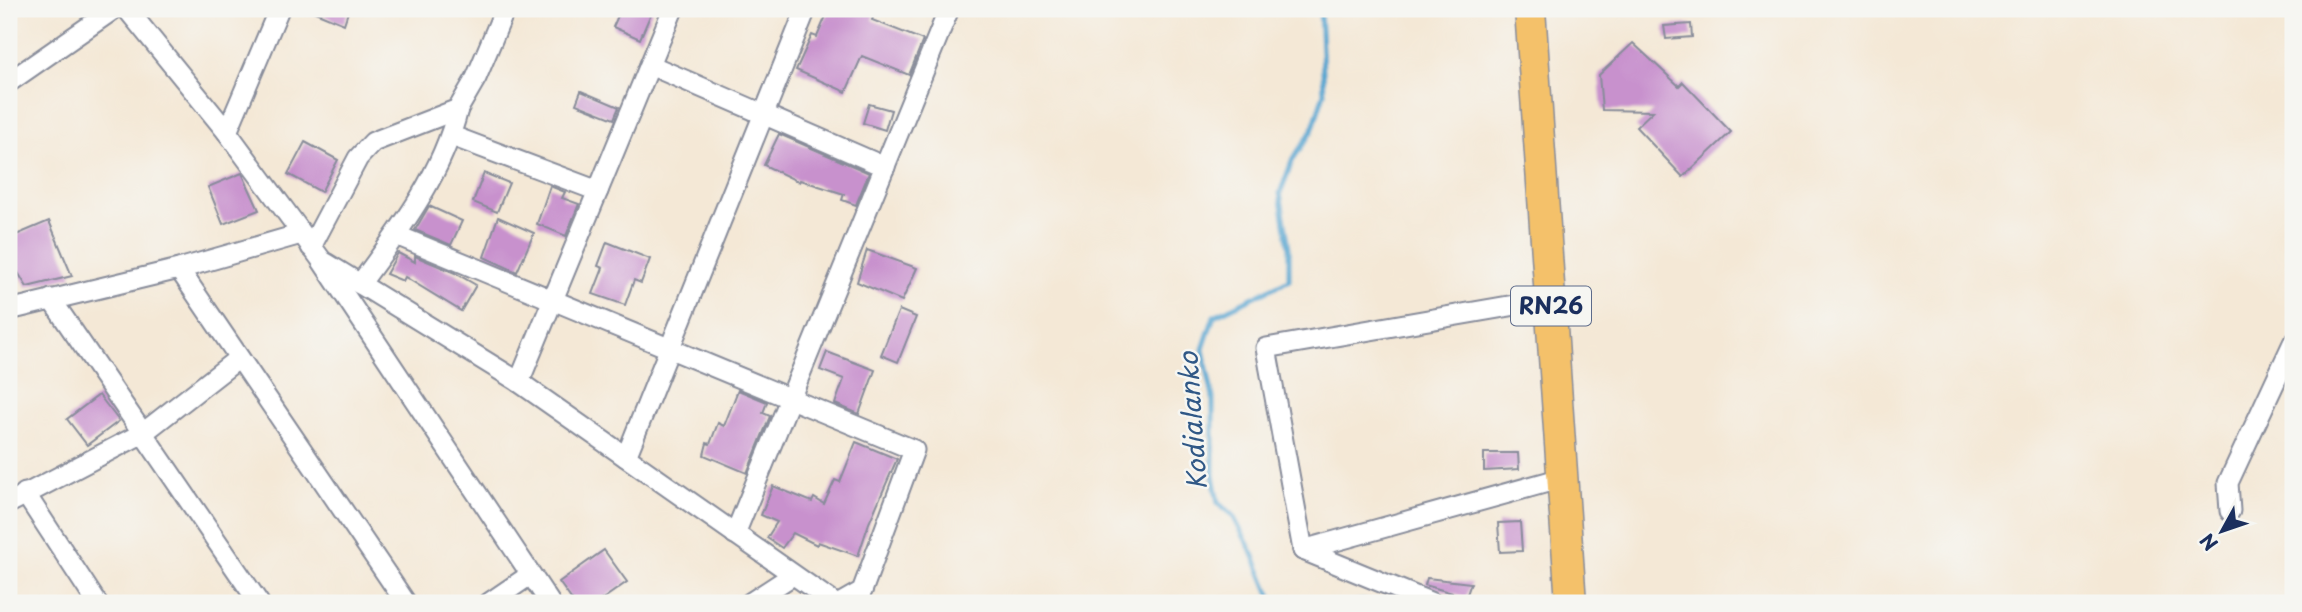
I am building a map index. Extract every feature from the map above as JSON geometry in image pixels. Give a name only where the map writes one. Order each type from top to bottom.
[{"type":"main road","name":"RN26","points":[[1530,9],[1571,603]]},
{"type":"street","points":[[9,82],[114,9]]},
{"type":"street","points":[[127,9],[227,132],[311,246],[550,603]]},
{"type":"street","points":[[227,132],[279,9]]},
{"type":"street","points":[[360,284],[396,235],[439,165],[452,136],[458,109],[476,78],[505,9]]},
{"type":"street","points":[[519,382],[673,9]]},
{"type":"street","points":[[626,457],[806,9]]},
{"type":"street","points":[[735,534],[949,9]]},
{"type":"street","points":[[650,65],[885,167]]},
{"type":"street","points":[[311,246],[358,158],[373,142],[458,109]]},
{"type":"street","points":[[452,136],[598,191]]},
{"type":"street","points":[[396,235],[915,450],[862,591],[841,603]]},
{"type":"street","points":[[12,304],[51,299],[178,268],[311,246],[360,284],[519,382],[834,603]]},
{"type":"street","points":[[178,268],[406,603]]},
{"type":"street","points":[[51,299],[259,603]]},
{"type":"street","points":[[1304,550],[1266,348],[1550,299]]},
{"type":"street","points":[[2230,510],[2228,483],[2293,343]]},
{"type":"street","points":[[97,603],[17,498],[143,433],[239,358]]},
{"type":"street","points":[[1304,550],[1562,478]]},
{"type":"street","points":[[1304,550],[1432,603]]},
{"type":"street","points":[[489,603],[530,575]]},
{"type":"street","points":[[750,603],[793,575]]},
{"type":"building","points":[[308,9],[349,9],[344,24]]},
{"type":"building","points":[[621,9],[653,9],[640,39],[613,27]]},
{"type":"building","points":[[829,9],[876,9],[872,20],[923,40],[909,75],[862,56],[846,92],[796,70],[812,35],[817,37]]},
{"type":"building","points":[[1691,24],[1692,37],[1666,39],[1664,26]]},
{"type":"building","points":[[1633,43],[1679,86],[1683,82],[1731,132],[1683,177],[1636,127],[1653,111],[1602,110],[1599,75]]},
{"type":"building","points":[[581,91],[619,107],[614,119],[576,104]]},
{"type":"building","points":[[869,104],[891,110],[885,130],[863,123]]},
{"type":"building","points":[[779,134],[869,173],[856,205],[842,200],[844,194],[800,180],[799,182],[764,165]]},
{"type":"building","points":[[305,142],[338,160],[321,192],[288,174]]},
{"type":"building","points":[[242,173],[259,210],[223,224],[208,187]]},
{"type":"building","points":[[484,173],[509,183],[497,212],[473,202]]},
{"type":"building","points":[[550,186],[565,192],[562,198],[579,204],[566,236],[537,224]]},
{"type":"building","points":[[429,206],[462,221],[451,245],[415,230]]},
{"type":"building","points":[[498,217],[534,233],[517,272],[484,257]]},
{"type":"building","points":[[49,221],[72,276],[27,287],[9,258],[9,238]]},
{"type":"building","points":[[607,242],[650,259],[641,283],[634,280],[625,305],[593,294],[603,268],[598,266]]},
{"type":"building","points":[[867,250],[917,268],[902,301],[857,282]]},
{"type":"building","points":[[398,253],[415,262],[415,256],[476,285],[461,311],[405,277],[403,281],[386,274]]},
{"type":"building","points":[[899,310],[916,317],[898,362],[881,355]]},
{"type":"building","points":[[827,352],[875,370],[859,414],[835,404],[844,379],[820,370]]},
{"type":"building","points":[[738,390],[767,402],[763,413],[770,416],[747,473],[704,455],[718,423],[724,426]]},
{"type":"building","points":[[99,395],[119,421],[87,445],[67,419]]},
{"type":"building","points":[[856,442],[897,459],[869,523],[858,556],[818,542],[817,545],[793,533],[782,548],[767,538],[777,522],[761,515],[773,486],[812,502],[814,498],[824,504],[835,480],[840,482]]},
{"type":"building","points":[[1484,453],[1518,453],[1519,469],[1484,471]]},
{"type":"building","points":[[1520,522],[1522,551],[1500,552],[1498,523]]},
{"type":"building","points":[[604,550],[627,582],[597,603],[574,603],[559,582]]},
{"type":"building","points":[[1427,578],[1471,583],[1466,597],[1425,585]]},
{"type":"waterway","name":"Kodialanko","points":[[1294,603],[1272,599],[1232,514],[1218,503],[1213,475],[1213,398],[1203,349],[1214,316],[1289,280],[1289,248],[1280,193],[1293,159],[1312,131],[1324,93],[1320,9]]},
{"type":"waterway","name":"Kodialanko","points":[[1354,603],[1368,603]]}]
